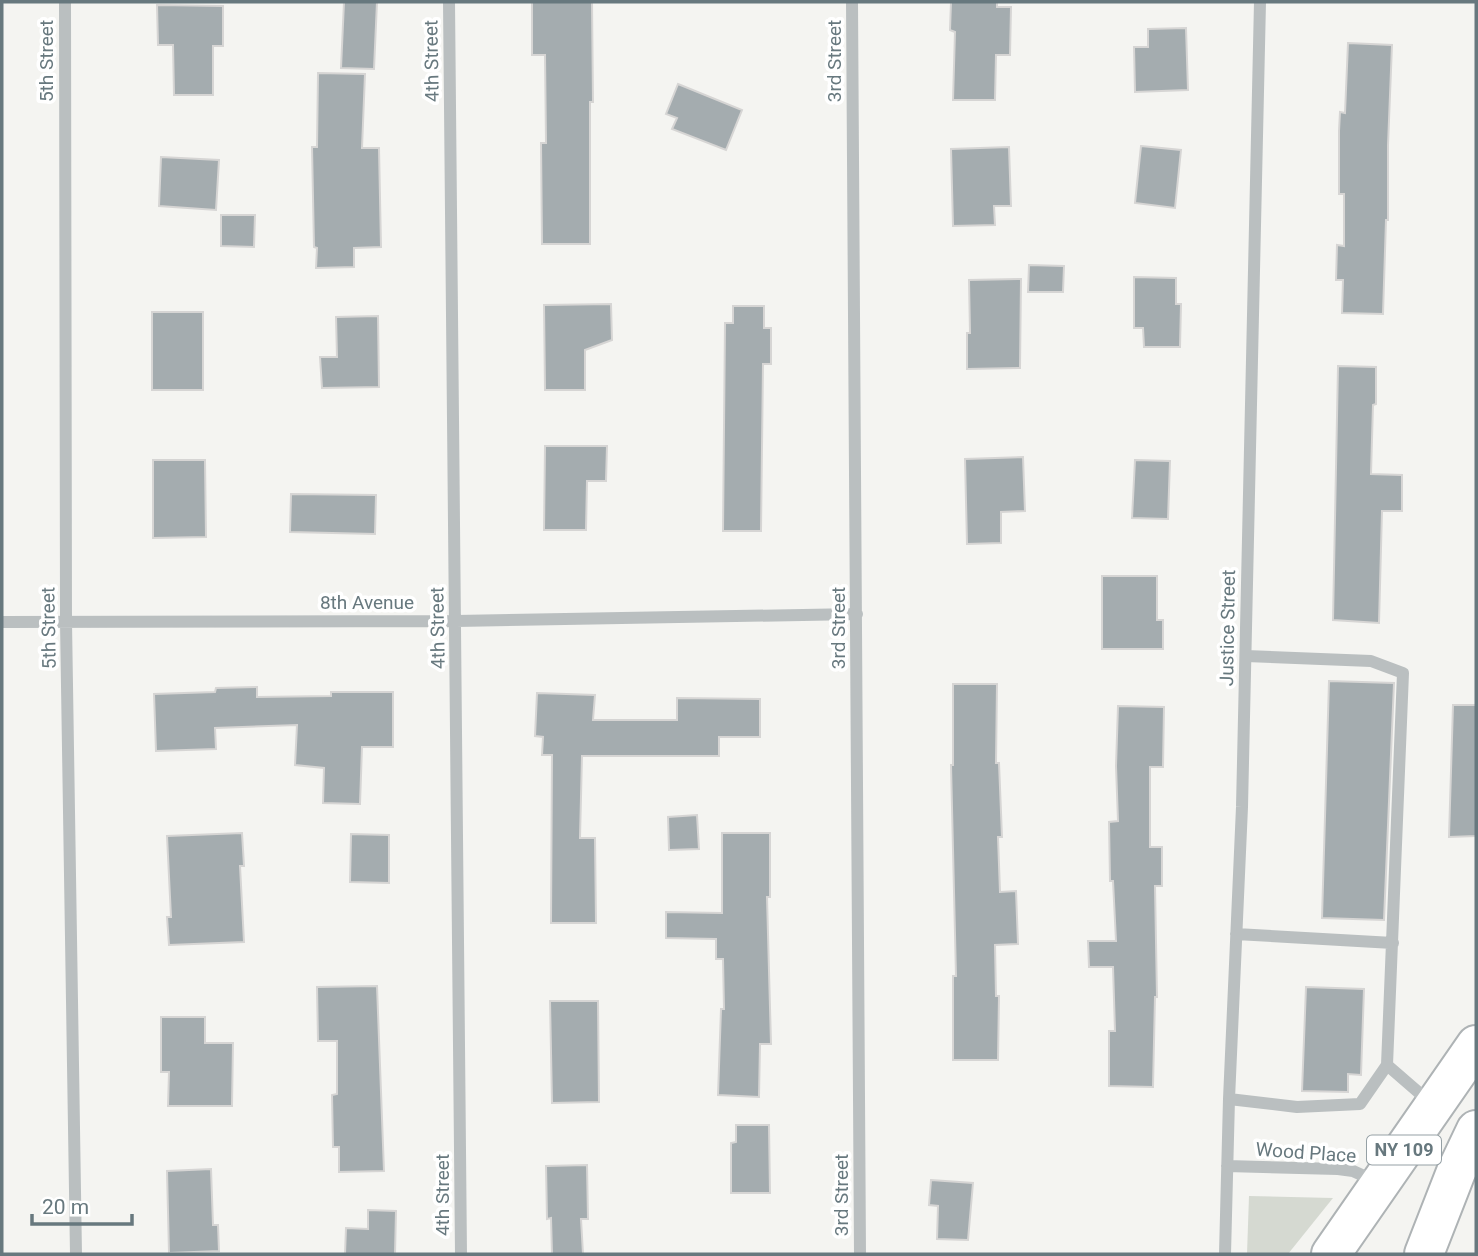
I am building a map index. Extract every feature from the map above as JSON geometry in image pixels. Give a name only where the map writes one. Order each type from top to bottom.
[{"type":"main road","name":"NY 109","points":[[1331,1254],[1476,1045]]},
{"type":"main road","points":[[1424,1254],[1456,1172],[1476,1130]]},
{"type":"main road","points":[[1355,1254],[1380,1184]]},
{"type":"main road","points":[[1430,1254],[1476,1188]]},
{"type":"street","name":"5th Street","points":[[65,2],[66,622],[76,1254]]},
{"type":"street","name":"4th Street","points":[[449,2],[461,1254]]},
{"type":"street","name":"3rd Street","points":[[852,2],[860,1254]]},
{"type":"street","name":"Justice Street","points":[[1225,1254],[1246,656],[1260,2]]},
{"type":"street","name":"8th Avenue","points":[[2,622],[456,621],[858,614]]},
{"type":"street","points":[[1229,1099],[1297,1107],[1360,1104],[1387,1065],[1393,943],[1403,673],[1371,661],[1246,656]]},
{"type":"street","points":[[1236,934],[1393,943]]},
{"type":"street","points":[[1387,1065],[1434,1107]]},
{"type":"street","name":"Wood Place","points":[[1227,1166],[1338,1169],[1353,1171],[1380,1184]]},
{"type":"shaded area","points":[[1249,1196],[1333,1198],[1288,1254],[1247,1254]]},
{"type":"building","points":[[344,2],[377,2],[374,69],[341,68]]},
{"type":"building","points":[[532,2],[592,2],[590,244],[542,244],[541,143],[546,143],[545,55],[532,55]]},
{"type":"building","points":[[951,2],[997,2],[997,7],[1011,7],[1010,55],[996,55],[995,100],[953,100],[955,32],[950,30]]},
{"type":"building","points":[[157,5],[223,6],[223,46],[213,46],[213,95],[174,95],[173,45],[158,45]]},
{"type":"building","points":[[1186,28],[1188,90],[1135,92],[1134,47],[1148,47],[1148,29]]},
{"type":"building","points":[[1348,43],[1392,45],[1383,314],[1342,313],[1343,280],[1336,280],[1337,245],[1344,246],[1344,194],[1339,194],[1339,131],[1340,112],[1345,113]]},
{"type":"building","points":[[318,73],[365,74],[362,148],[379,148],[381,247],[354,248],[354,267],[316,268],[312,147],[317,147]]},
{"type":"building","points":[[678,84],[742,110],[726,150],[672,129],[677,118],[666,114]]},
{"type":"building","points":[[1141,146],[1181,150],[1175,208],[1135,203]]},
{"type":"building","points":[[1009,147],[1011,206],[994,206],[995,225],[953,226],[951,149]]},
{"type":"building","points":[[161,157],[219,160],[216,210],[159,206]]},
{"type":"building","points":[[221,215],[255,215],[254,247],[221,246]]},
{"type":"building","points":[[1029,265],[1064,266],[1063,292],[1028,292]]},
{"type":"building","points":[[1134,277],[1176,278],[1176,304],[1181,304],[1180,347],[1144,347],[1143,328],[1134,328]]},
{"type":"building","points":[[1021,279],[1020,368],[967,369],[967,333],[970,333],[969,280]]},
{"type":"building","points":[[611,304],[612,340],[585,350],[585,390],[545,390],[544,305]]},
{"type":"building","points":[[733,306],[764,306],[764,328],[771,328],[771,364],[763,364],[761,531],[723,531],[725,323],[733,323]]},
{"type":"building","points":[[152,312],[203,312],[203,390],[152,390]]},
{"type":"building","points":[[378,316],[379,387],[322,388],[320,357],[337,357],[336,317]]},
{"type":"building","points":[[1338,366],[1376,367],[1371,474],[1402,475],[1402,511],[1382,511],[1379,623],[1333,620]]},
{"type":"building","points":[[545,446],[607,446],[606,481],[587,481],[586,530],[544,530]]},
{"type":"building","points":[[1023,457],[1025,511],[1001,512],[1001,543],[967,544],[965,459]]},
{"type":"building","points":[[153,460],[205,460],[206,537],[153,538]]},
{"type":"building","points":[[1135,460],[1170,461],[1168,519],[1132,518]]},
{"type":"building","points":[[291,494],[376,495],[375,534],[290,532]]},
{"type":"building","points":[[1102,576],[1157,576],[1157,620],[1163,620],[1163,649],[1102,649]]},
{"type":"building","points":[[1329,681],[1394,683],[1384,920],[1322,918]]},
{"type":"building","points":[[953,684],[997,684],[996,763],[999,763],[1002,837],[998,837],[1000,892],[1016,891],[1018,944],[995,945],[996,996],[999,996],[998,1060],[953,1060],[953,976],[956,976],[951,765]]},
{"type":"building","points":[[257,687],[257,697],[331,696],[331,692],[393,692],[393,747],[362,747],[360,804],[323,803],[324,768],[295,765],[297,725],[215,728],[216,749],[156,751],[154,694],[215,692],[216,688]]},
{"type":"building","points":[[537,693],[595,695],[593,720],[677,720],[677,698],[760,699],[760,737],[719,737],[719,756],[582,756],[580,838],[595,838],[596,923],[551,923],[552,755],[542,755],[543,737],[535,736]]},
{"type":"building","points":[[1453,705],[1476,705],[1476,836],[1449,837]]},
{"type":"building","points":[[1118,706],[1164,707],[1163,767],[1150,767],[1150,847],[1162,847],[1162,886],[1155,886],[1157,997],[1153,1087],[1109,1086],[1109,1031],[1115,1031],[1113,967],[1089,967],[1088,941],[1116,941],[1113,881],[1110,881],[1109,822],[1118,821]]},
{"type":"building","points":[[697,815],[699,849],[669,850],[668,817]]},
{"type":"building","points":[[242,833],[244,866],[240,866],[244,942],[169,945],[167,917],[171,917],[167,836]]},
{"type":"building","points":[[722,833],[770,833],[770,897],[767,897],[771,1044],[760,1044],[759,1097],[718,1095],[721,1009],[724,1009],[723,959],[716,959],[716,939],[666,938],[666,912],[722,913]]},
{"type":"building","points":[[351,834],[389,835],[389,883],[350,882]]},
{"type":"building","points":[[377,986],[384,1171],[339,1172],[339,1147],[333,1147],[332,1095],[337,1094],[337,1041],[318,1041],[317,987]]},
{"type":"building","points":[[1306,987],[1364,989],[1361,1075],[1348,1074],[1348,1092],[1302,1091]]},
{"type":"building","points":[[550,1001],[598,1001],[599,1102],[552,1103]]},
{"type":"building","points":[[161,1017],[205,1017],[205,1043],[233,1043],[232,1106],[168,1106],[169,1072],[161,1072]]},
{"type":"building","points":[[736,1125],[769,1125],[770,1193],[731,1193],[731,1143],[736,1142]]},
{"type":"building","points":[[587,1165],[588,1219],[581,1219],[583,1254],[552,1254],[551,1218],[547,1219],[546,1166]]},
{"type":"building","points":[[211,1169],[213,1225],[218,1225],[219,1251],[169,1253],[167,1171]]},
{"type":"building","points":[[931,1180],[973,1183],[968,1240],[937,1239],[938,1206],[929,1205]]},
{"type":"building","points":[[368,1210],[396,1211],[395,1254],[345,1254],[346,1228],[368,1229]]}]
